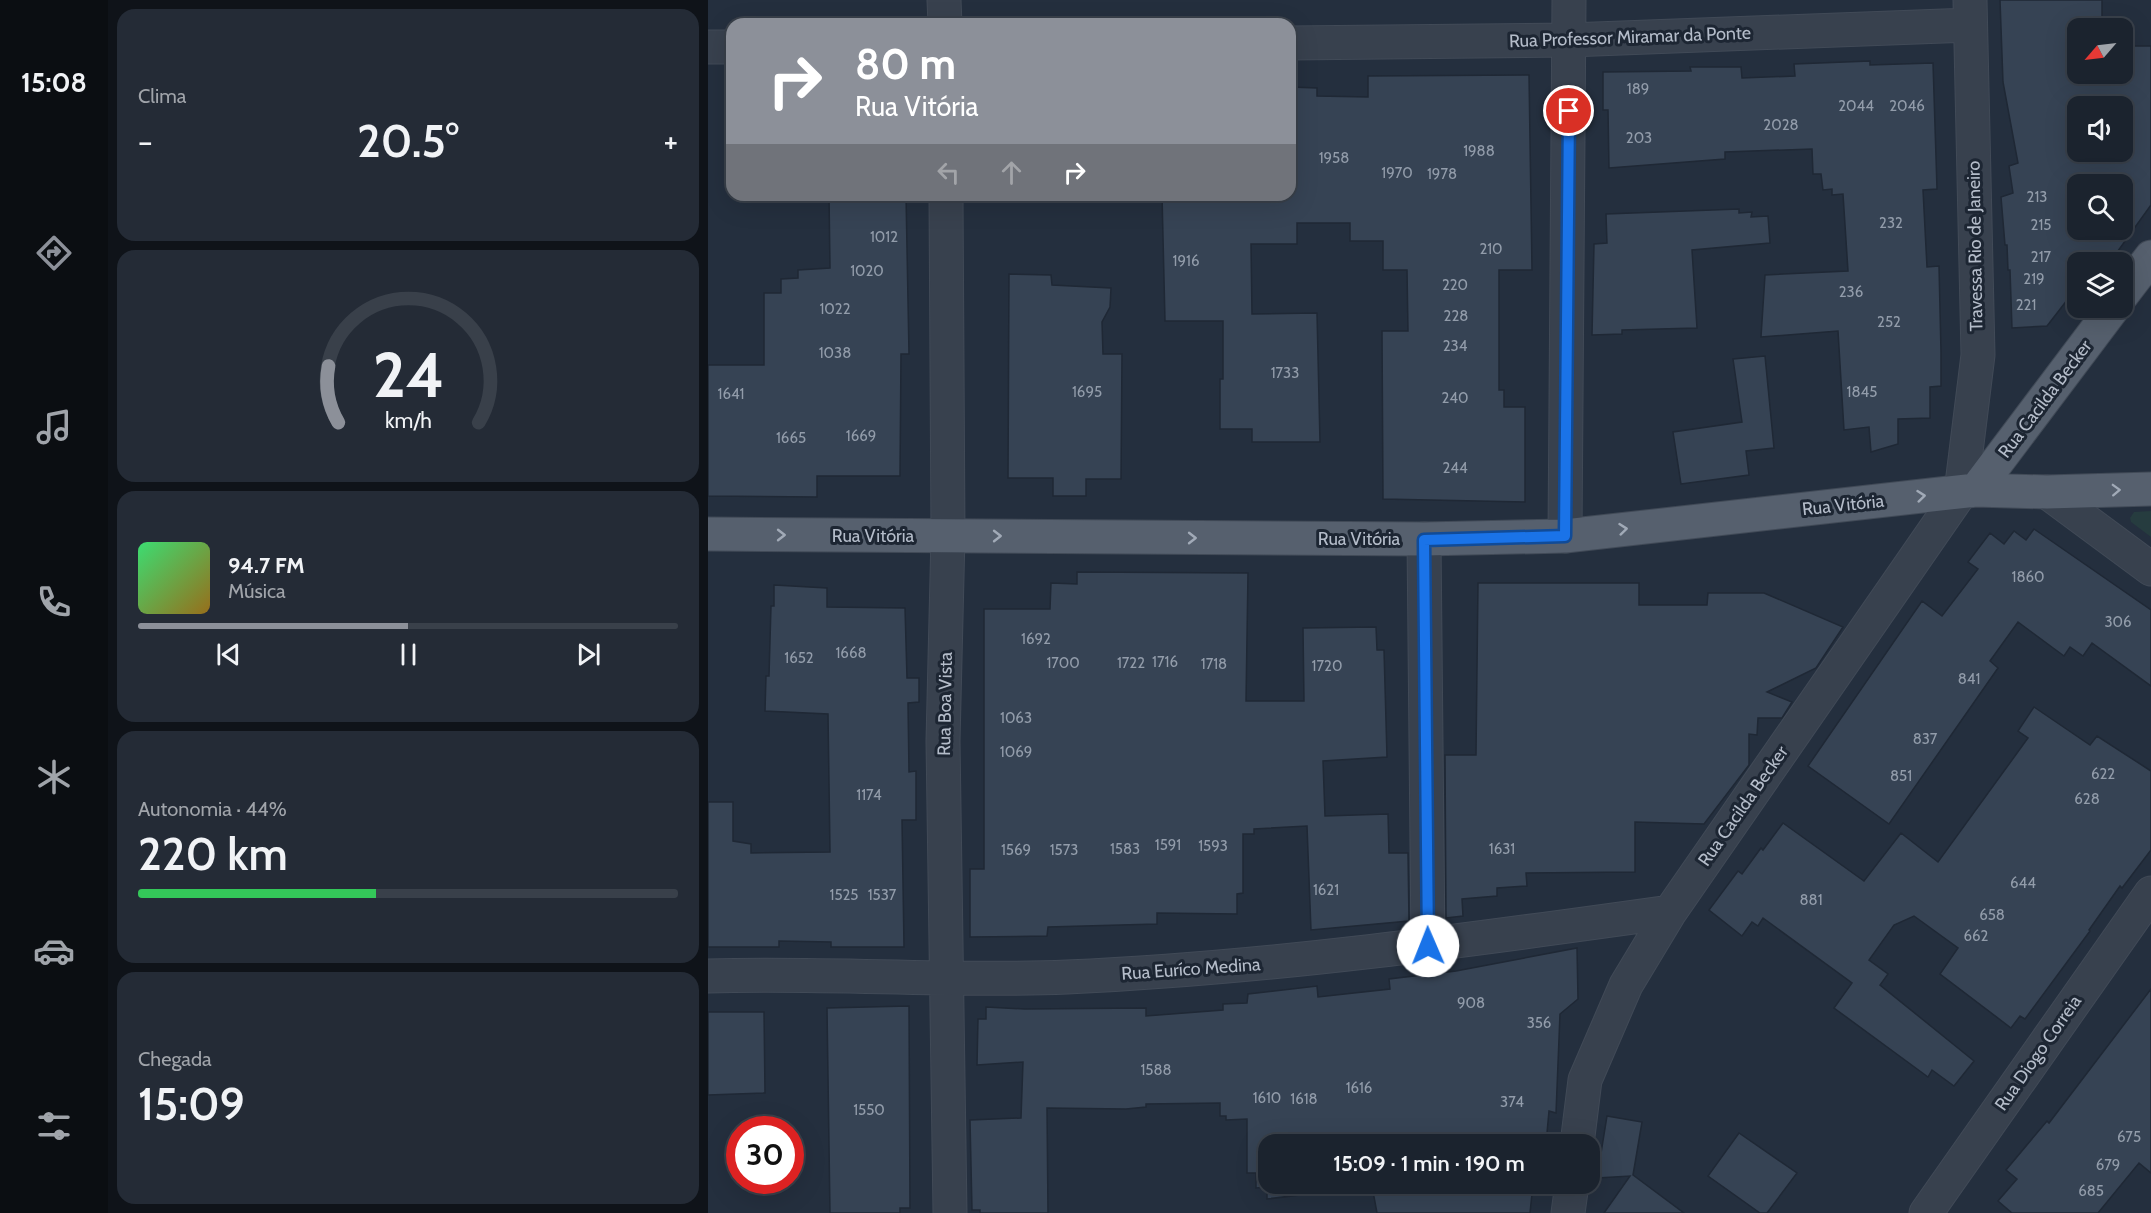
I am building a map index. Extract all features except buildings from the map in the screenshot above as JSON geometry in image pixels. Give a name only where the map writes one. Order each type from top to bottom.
[{"type":"main road","points":[[2133,281],[2151,257]]},
{"type":"main road","name":"Rua Cacilda Becker","points":[[1969,491],[2105,318]]},
{"type":"main road","name":"Rua Vitória","points":[[708,534],[1424,540],[1565,536],[1969,491],[2047,492],[2151,489]]},
{"type":"street","points":[[944,0],[945,18]]},
{"type":"street","points":[[1565,536],[1569,0]]},
{"type":"street","name":"Rua Professor Miramar da Ponte","points":[[1296,43],[1569,40],[1970,13]]},
{"type":"street","name":"Travessa Rio de Janeiro","points":[[1969,491],[1978,355],[1970,13]]},
{"type":"street","points":[[708,47],[726,47]]},
{"type":"street","name":"Rua Boa Vista","points":[[946,201],[948,536],[943,741],[950,1213]]},
{"type":"street","name":"Rua Cacilda Becker","points":[[1578,1134],[1585,1080],[1626,985],[1670,912],[1969,491]]},
{"type":"street","points":[[2047,492],[2151,569]]},
{"type":"street","points":[[1424,540],[1428,946]]},
{"type":"street","name":"Rua Diogo Correia","points":[[1926,1213],[2151,893]]},
{"type":"street","name":"Rua Euríco Medina","points":[[708,976],[764,974],[1064,977],[1195,970],[1428,946],[1670,912]]},
{"type":"street","points":[[1568,1213],[1571,1194]]},
{"type":"green space","points":[[2151,511],[2151,537],[2131,522],[2130,518],[2134,512]]},
{"type":"route","points":[[1428,946],[1424,540],[1565,536],[1569,111]]}]
